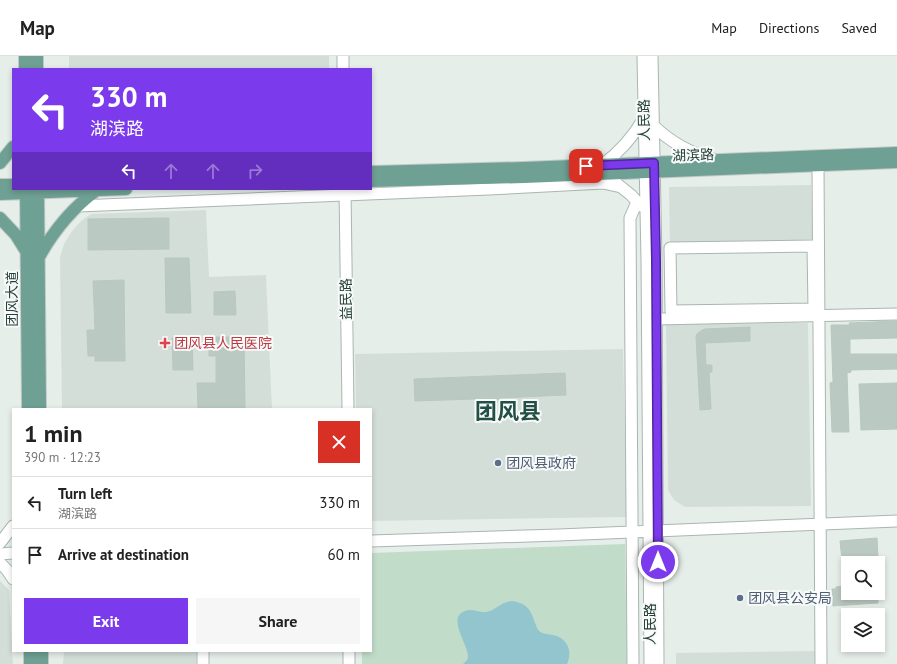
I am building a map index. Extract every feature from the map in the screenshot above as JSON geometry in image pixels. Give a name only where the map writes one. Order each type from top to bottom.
[{"type":"main road","points":[[25,56],[25,68]]},
{"type":"main road","points":[[37,56],[37,68]]},
{"type":"main road","points":[[0,163],[12,148]]},
{"type":"main road","name":"湖滨路","points":[[650,167],[722,160],[897,153]]},
{"type":"main road","name":"湖滨路","points":[[372,172],[524,168],[602,169],[818,165],[897,162]]},
{"type":"main road","name":"湖滨路","points":[[372,181],[524,177],[602,169]]},
{"type":"main road","points":[[0,185],[12,184]]},
{"type":"main road","points":[[0,194],[32,191],[97,190]]},
{"type":"main road","points":[[39,258],[60,224],[97,190]]},
{"type":"main road","name":"团风大道","points":[[28,408],[27,252],[32,191]]},
{"type":"main road","name":"团风大道","points":[[32,191],[39,258],[40,408]]},
{"type":"main road","points":[[0,218],[16,235],[27,252]]},
{"type":"main road","points":[[30,652],[30,664]]},
{"type":"main road","points":[[42,652],[42,664]]},
{"type":"street","points":[[343,56],[343,68]]},
{"type":"street","name":"人民路","points":[[643,56],[644,118],[650,167],[656,319],[650,664]]},
{"type":"street","name":"人民路","points":[[652,56],[653,125],[646,212],[653,531],[658,664]]},
{"type":"street","points":[[644,118],[634,135],[602,169],[646,212]]},
{"type":"street","points":[[653,125],[667,138],[684,148],[702,156],[722,160]]},
{"type":"street","points":[[818,165],[821,664]]},
{"type":"street","points":[[78,206],[345,192],[603,183],[621,187]]},
{"type":"street","name":"益民路","points":[[345,192],[348,408]]},
{"type":"street","points":[[633,664],[630,218],[637,202]]},
{"type":"street","points":[[812,246],[814,309],[671,311],[670,248],[812,246]]},
{"type":"street","points":[[656,319],[819,317],[897,314]]},
{"type":"street","points":[[372,541],[559,536],[897,521]]},
{"type":"street","points":[[0,543],[12,527]]},
{"type":"street","points":[[0,554],[12,553]]},
{"type":"street","points":[[0,563],[12,578]]},
{"type":"street","points":[[203,652],[203,664]]},
{"type":"street","points":[[349,652],[349,664]]},
{"type":"shaded area","points":[[69,56],[329,56],[329,68],[69,68]]},
{"type":"shaded area","points":[[811,185],[813,246],[670,248],[669,187]]},
{"type":"shaded area","name":"团风县人民医院","points":[[206,210],[209,277],[266,275],[272,408],[62,408],[60,257],[64,244],[72,231],[81,221],[91,214]]},
{"type":"shaded area","points":[[808,323],[811,506],[685,507],[674,500],[668,490],[666,324]]},
{"type":"shaded area","name":"团风县政府","points":[[623,349],[627,517],[372,521],[372,408],[356,408],[355,354]]},
{"type":"shaded area","points":[[0,581],[9,590],[13,664],[0,664]]},
{"type":"shaded area","points":[[815,651],[815,664],[676,664],[676,653]]},
{"type":"shaded area","points":[[64,652],[196,652],[196,664],[63,664]]},
{"type":"green space","points":[[625,544],[627,664],[362,664],[362,652],[372,652],[372,553]]},
{"type":"water","points":[[512,601],[521,603],[528,608],[539,631],[545,634],[557,636],[567,644],[569,656],[567,664],[463,664],[468,657],[458,625],[460,614],[468,610],[483,612],[489,611],[504,603]]},
{"type":"building","points":[[169,218],[169,249],[88,250],[88,219]]},
{"type":"building","points":[[165,258],[189,258],[191,313],[166,313]]},
{"type":"building","points":[[124,280],[125,361],[95,361],[95,356],[88,356],[87,330],[95,330],[93,281]]},
{"type":"building","points":[[235,291],[236,315],[214,315],[214,292]]},
{"type":"building","points":[[897,321],[897,338],[850,339],[850,354],[897,354],[897,369],[851,370],[851,372],[847,373],[849,432],[832,432],[830,383],[833,382],[831,325]]},
{"type":"building","points":[[750,327],[750,341],[705,343],[706,365],[712,365],[712,372],[709,372],[711,409],[700,410],[697,334],[705,329]]},
{"type":"building","points":[[192,337],[193,370],[173,370],[172,338]]},
{"type":"building","points":[[216,337],[239,337],[239,340],[244,340],[245,408],[198,408],[197,383],[216,383],[216,356],[209,356],[209,346],[216,346]]},
{"type":"building","points":[[565,373],[566,395],[500,398],[496,405],[489,408],[482,407],[475,399],[415,401],[414,379]]},
{"type":"building","points":[[897,383],[897,429],[861,430],[859,384]]},
{"type":"building","points":[[877,538],[878,556],[842,556],[840,541]]},
{"type":"building","points":[[836,587],[841,587],[841,600],[878,600],[878,603],[833,606],[832,589],[836,589]]},
{"type":"place","name":"团风县人民医院","points":[[165,343]]},
{"type":"place","name":"团风县政府","points":[[498,463]]},
{"type":"place","name":"团风县公安局","points":[[740,598]]},
{"type":"district","name":"团风县","points":[[508,411]]},
{"type":"route","points":[[586,166],[654,163],[658,562]]}]
